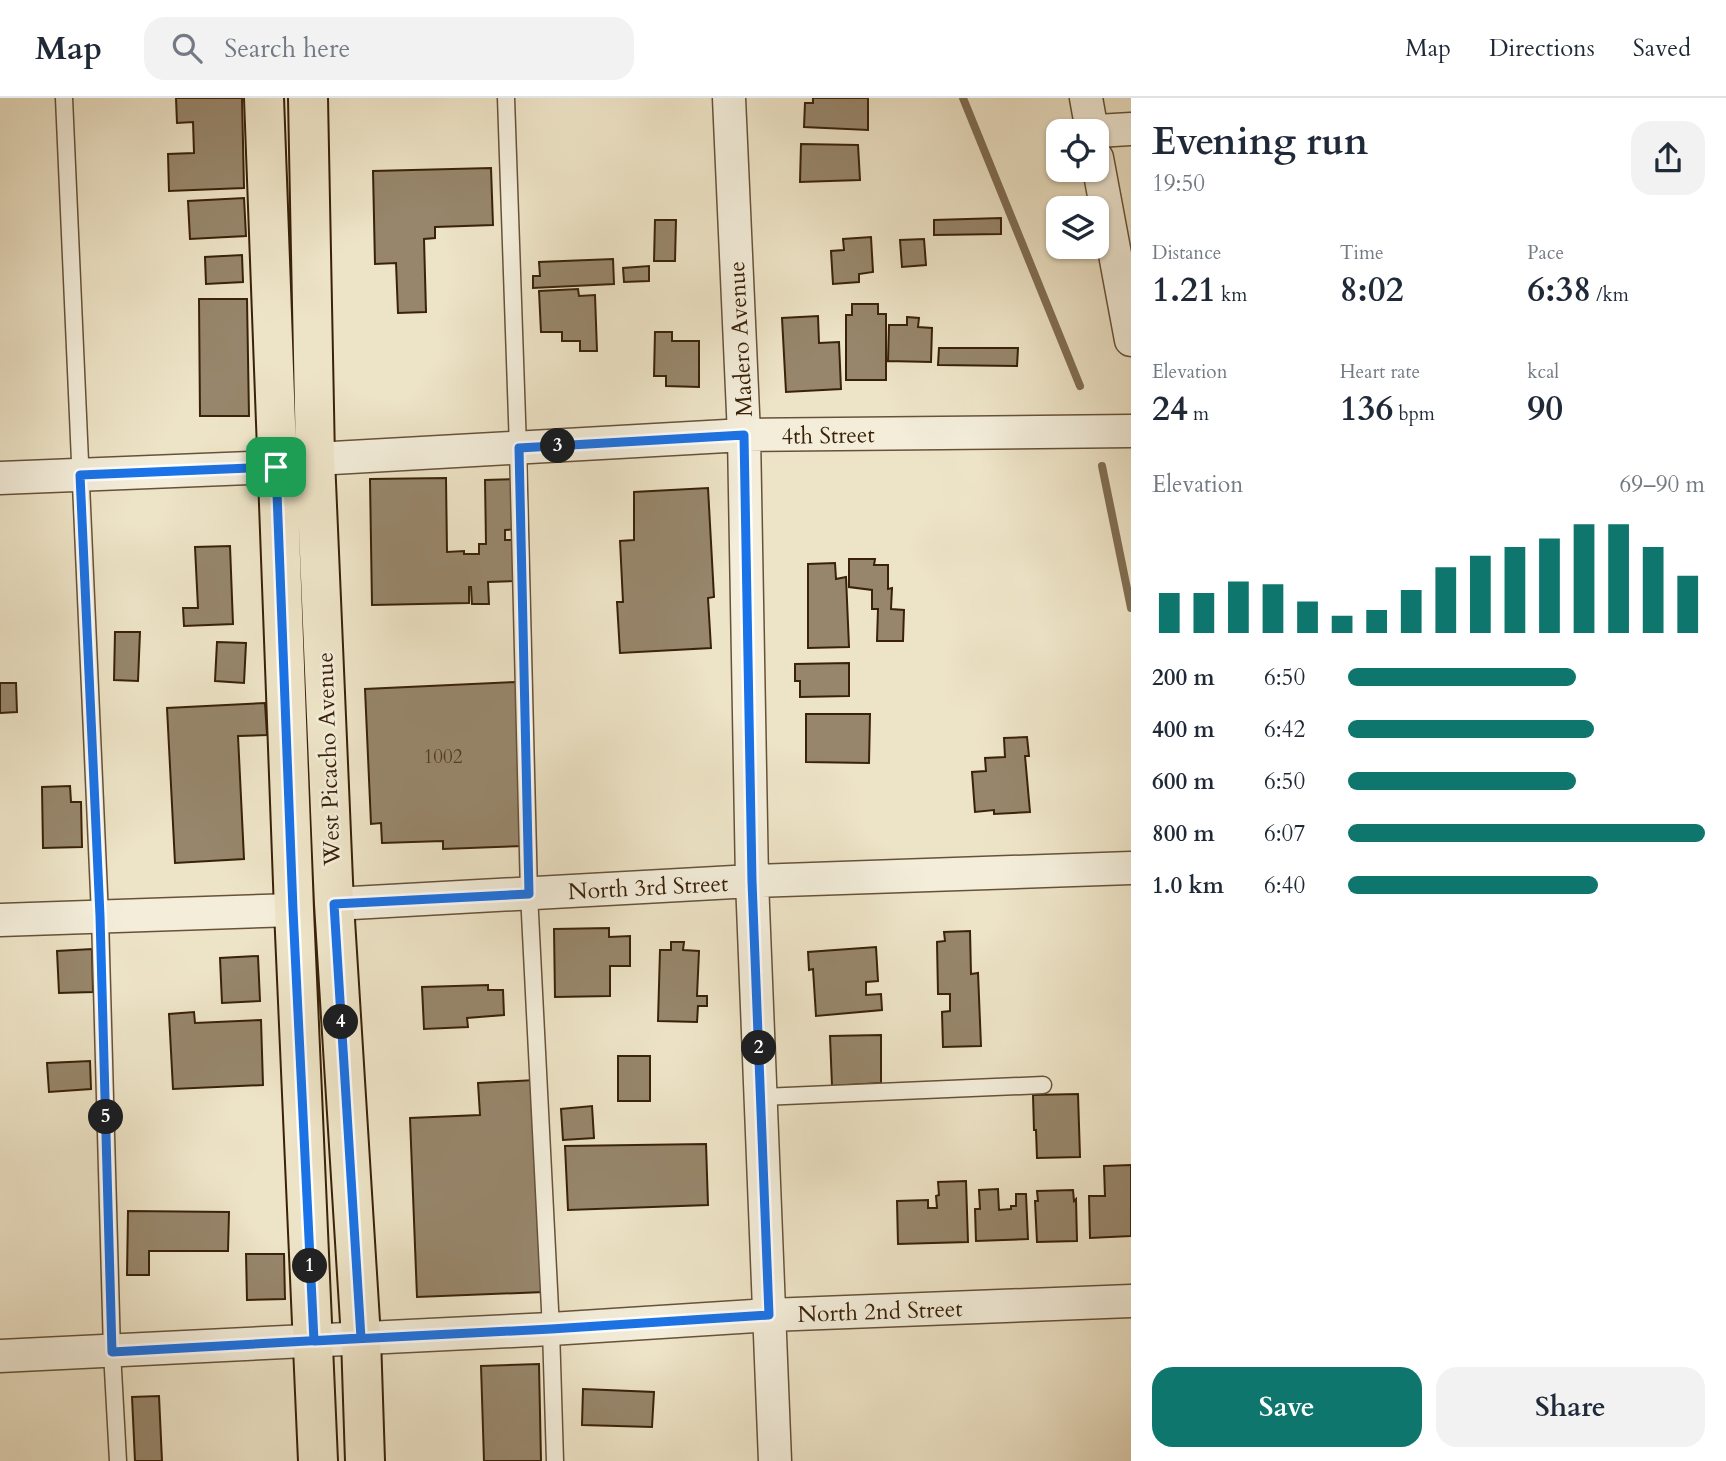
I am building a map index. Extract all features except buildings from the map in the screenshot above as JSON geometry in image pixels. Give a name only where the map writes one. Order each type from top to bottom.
[{"type":"main road","name":"West Picacho Avenue","points":[[264,98],[293,910],[318,1461]]},
{"type":"main road","name":"West Picacho Avenue","points":[[308,98],[315,459],[334,904],[361,1338],[365,1461]]},
{"type":"street","name":"Madero Avenue","points":[[729,98],[744,435],[752,881],[775,1461]]},
{"type":"street","points":[[1086,98],[1092,119]]},
{"type":"street","points":[[1109,130],[1131,129]]},
{"type":"street","points":[[1101,182],[1131,340]]},
{"type":"street","name":"4th Street","points":[[315,459],[744,435],[1131,431]]},
{"type":"street","points":[[0,478],[276,467]]},
{"type":"street","name":"North 3rd Street","points":[[334,904],[752,881],[1131,868]]},
{"type":"street","points":[[0,920],[293,910]]},
{"type":"street","name":"North 2nd Street","points":[[0,1356],[551,1329],[769,1315],[1131,1301]]},
{"type":"lane","points":[[64,98],[100,916],[112,1352],[118,1461]]},
{"type":"lane","points":[[506,98],[519,448],[529,894],[555,1461]]},
{"type":"lane","points":[[761,1097],[1043,1085]]},
{"type":"waterway","points":[[963,98],[1080,386]]},
{"type":"waterway","points":[[1102,466],[1131,608]]},
{"type":"route","points":[[276,467],[80,475],[100,916],[112,1352],[314,1341],[361,1338],[334,904],[529,894],[519,448],[744,435],[752,881],[769,1315],[314,1341],[293,910],[276,467]]}]
